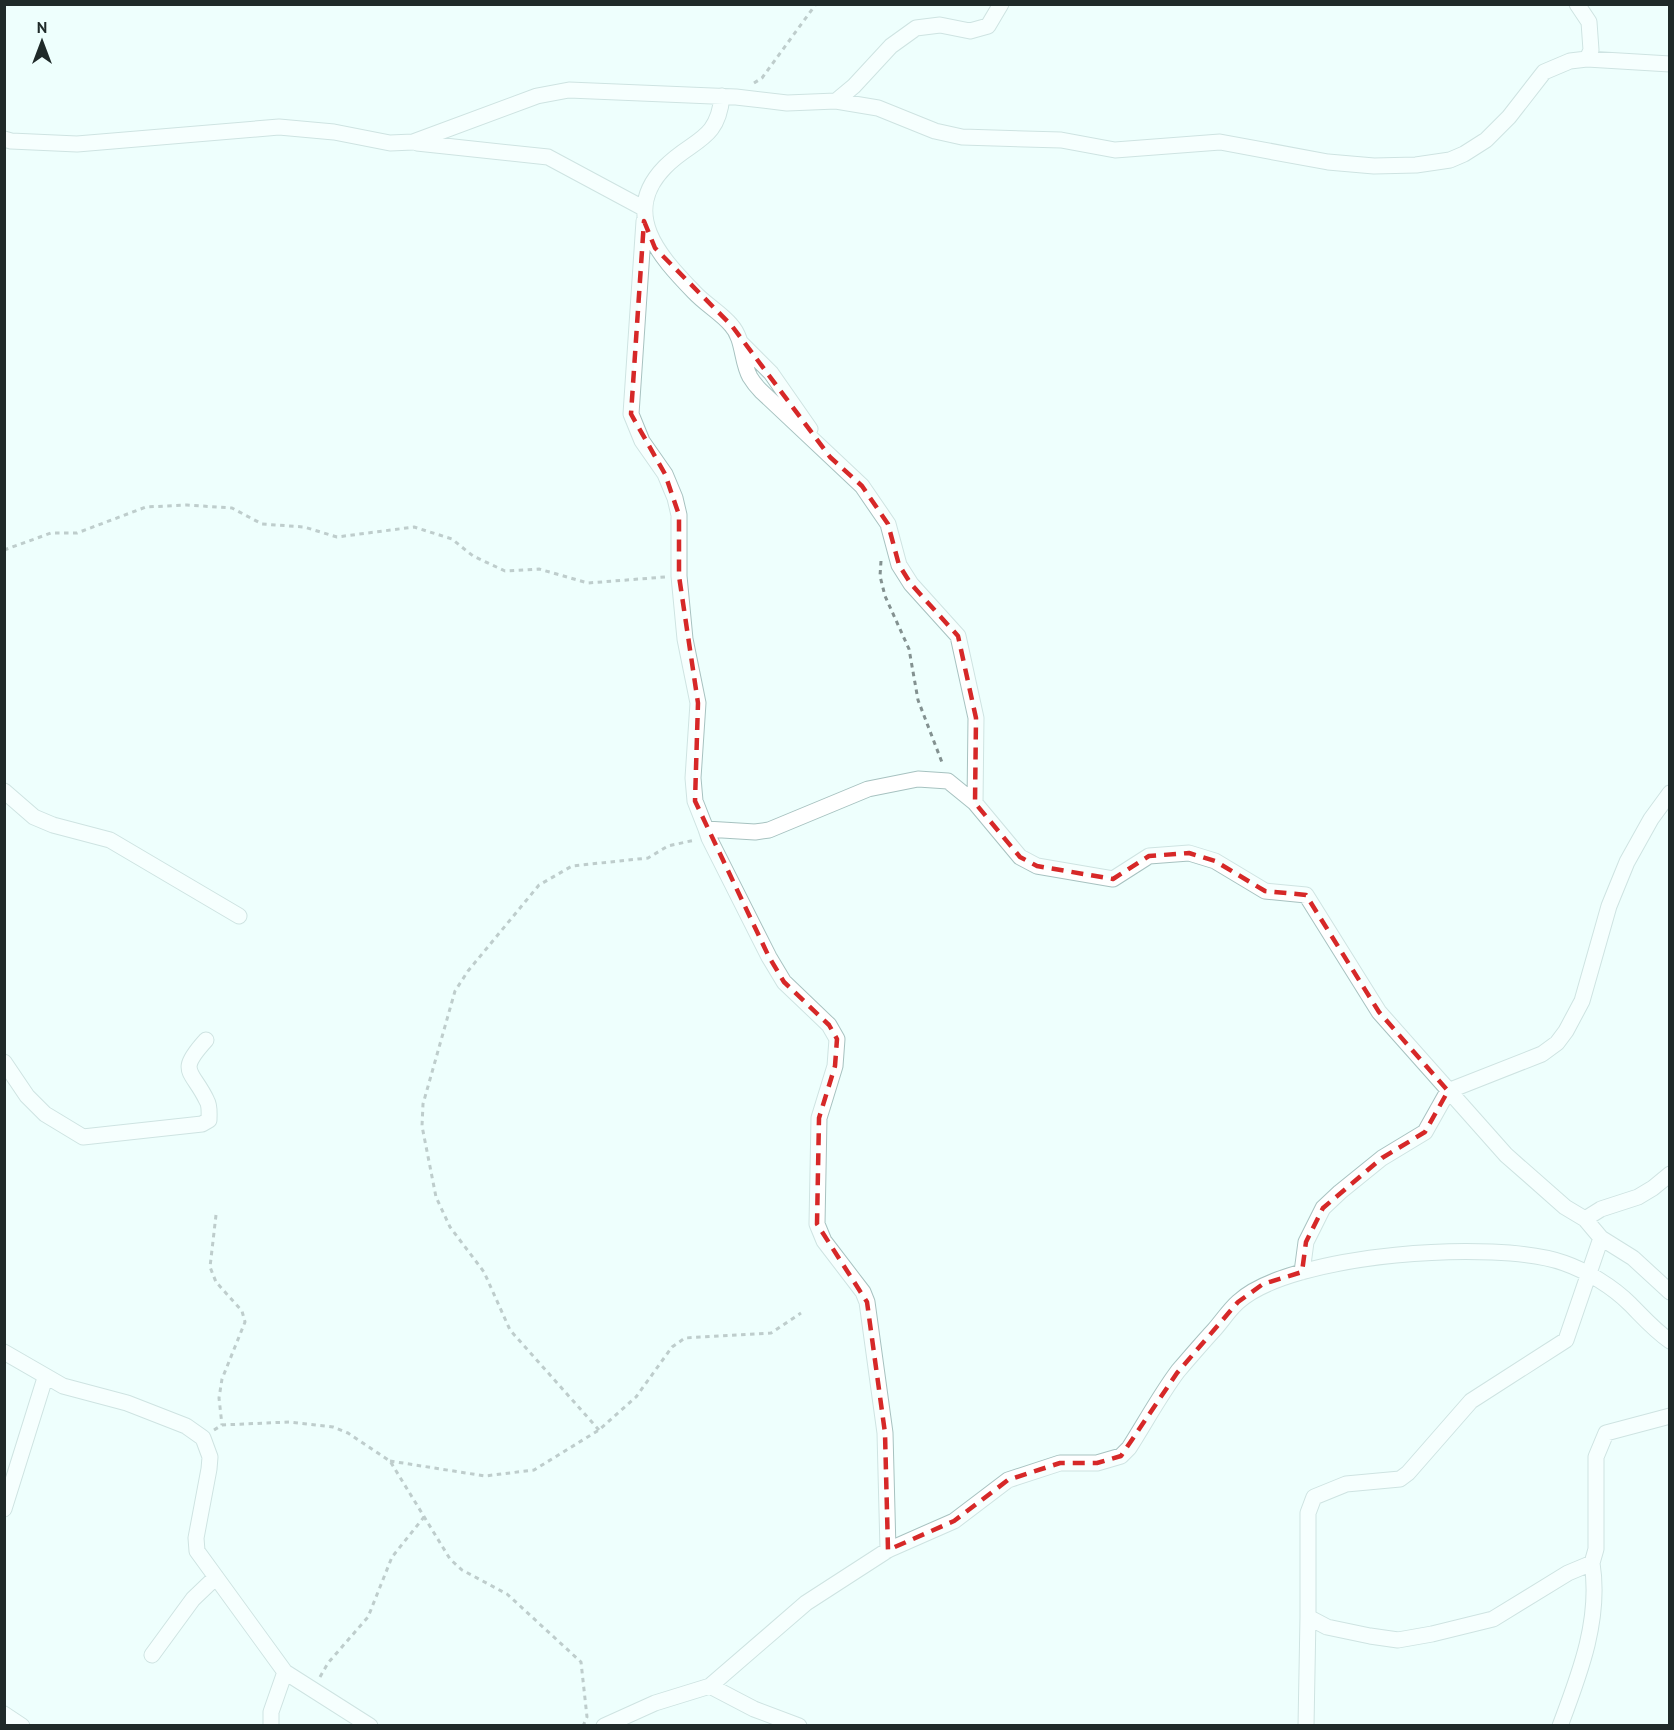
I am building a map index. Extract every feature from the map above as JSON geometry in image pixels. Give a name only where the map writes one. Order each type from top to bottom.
[{"type":"street","points":[[837,101],[891,46],[916,28],[940,25],[970,31],[988,26],[1001,4]]},
{"type":"street","points":[[1577,4],[1589,22],[1591,50],[1587,58]]},
{"type":"street","points":[[413,142],[537,96],[569,90],[729,96],[786,103],[837,101],[878,108],[935,131],[962,137],[1061,140],[1115,150],[1220,142],[1328,162],[1374,166],[1416,165],[1450,160],[1486,140],[1509,117],[1544,72],[1570,61],[1587,58],[1670,64]]},
{"type":"street","points":[[729,96],[711,132],[665,166],[652,183],[644,215],[631,414],[642,441],[665,474],[679,515],[679,576],[686,639],[698,703],[693,778],[695,801],[708,834],[769,957],[784,982],[830,1025],[837,1039],[835,1066],[819,1118],[817,1224],[824,1241],[863,1292],[867,1302],[885,1433],[888,1550]]},
{"type":"street","points":[[4,139],[77,144],[279,127],[334,132],[390,143],[413,142],[548,157],[644,215],[655,248],[694,292],[732,326],[749,376],[761,391],[862,486],[888,524],[899,565],[911,585],[958,636],[976,718],[975,803]]},
{"type":"street","points":[[708,834],[769,830],[868,789],[918,779],[948,781],[975,803],[1020,857],[1037,866],[1113,879],[1149,856],[1189,853],[1215,861],[1265,891],[1306,895],[1379,1012],[1506,1155],[1565,1207],[1586,1219],[1602,1238],[1633,1258],[1670,1292]]},
{"type":"street","points":[[4,791],[34,817],[53,825],[110,840],[239,916]]},
{"type":"street","points":[[1302,1272],[1306,1242],[1323,1209],[1382,1158],[1425,1132],[1448,1091],[1542,1054],[1557,1043],[1582,1001],[1609,906],[1627,862],[1651,819],[1670,793]]},
{"type":"street","points":[[4,1062],[27,1096],[45,1114],[83,1137],[202,1124],[209,1120],[208,1103],[190,1075],[189,1066],[192,1055],[206,1040]]},
{"type":"street","points":[[1586,1219],[1601,1209],[1638,1197],[1670,1174]]},
{"type":"street","points":[[1306,1725],[1308,1513],[1314,1497],[1347,1484],[1400,1479],[1408,1473],[1471,1401],[1566,1340],[1602,1238]]},
{"type":"street","points":[[604,1725],[655,1703],[710,1686],[806,1604],[888,1550],[954,1521],[1008,1480],[1060,1463],[1097,1463],[1120,1456],[1129,1448],[1177,1372],[1238,1302],[1263,1284],[1302,1272],[1386,1256],[1455,1251],[1527,1254],[1565,1263],[1590,1275],[1628,1302],[1654,1330],[1670,1341]]},
{"type":"street","points":[[4,1352],[45,1378],[63,1386],[127,1403],[186,1426],[203,1438],[210,1456],[196,1538],[197,1551],[285,1672],[369,1725]]},
{"type":"street","points":[[4,1509],[45,1378]]},
{"type":"street","points":[[1560,1725],[1590,1638],[1595,1581],[1592,1563],[1596,1549],[1596,1457],[1606,1433],[1670,1416]]},
{"type":"street","points":[[1308,1617],[1327,1627],[1398,1640],[1432,1634],[1493,1619],[1568,1573],[1592,1563]]},
{"type":"street","points":[[152,1655],[193,1599],[216,1577]]},
{"type":"street","points":[[271,1725],[271,1712],[285,1672]]},
{"type":"street","points":[[710,1686],[754,1709],[799,1725]]},
{"type":"street","points":[[4,1714],[22,1725]]},
{"type":"path","points":[[729,96],[762,78],[816,4]]},
{"type":"path","points":[[4,550],[51,533],[77,533],[146,507],[187,505],[232,508],[262,524],[304,527],[337,537],[414,527],[452,539],[473,556],[505,571],[539,569],[588,583],[679,576]]},
{"type":"path","points":[[881,557],[880,576],[885,596],[909,649],[918,700],[948,781]]},
{"type":"path","points":[[599,1430],[510,1330],[484,1272],[450,1227],[436,1197],[422,1126],[423,1104],[455,992],[468,971],[539,885],[572,866],[648,858],[668,846],[708,834]]},
{"type":"path","points":[[216,1215],[210,1267],[216,1282],[242,1311],[245,1322],[222,1379],[219,1398],[222,1425]]},
{"type":"path","points":[[203,1438],[222,1425],[289,1422],[333,1427],[348,1433],[390,1461],[484,1476],[534,1470],[599,1430],[636,1397],[672,1347],[685,1338],[771,1333],[801,1313]]},
{"type":"path","points":[[390,1461],[450,1559],[462,1570],[507,1594],[581,1662],[587,1717],[583,1725]]},
{"type":"path","points":[[313,1688],[328,1663],[368,1617],[392,1557],[424,1517]]},
{"type":"highlighted area","points":[[644,221],[655,248],[732,326],[830,457],[862,486],[888,524],[899,565],[911,584],[958,636],[976,718],[975,803],[1020,857],[1037,866],[1113,879],[1149,856],[1189,853],[1215,861],[1265,891],[1306,895],[1379,1012],[1448,1091],[1425,1132],[1382,1158],[1323,1208],[1306,1242],[1302,1272],[1263,1284],[1238,1302],[1177,1373],[1121,1456],[1097,1463],[1060,1463],[1008,1480],[954,1521],[888,1550],[885,1433],[867,1302],[817,1224],[819,1118],[835,1066],[837,1039],[829,1025],[784,982],[769,957],[695,801],[698,703],[679,576],[679,515],[665,474],[631,414]]}]
